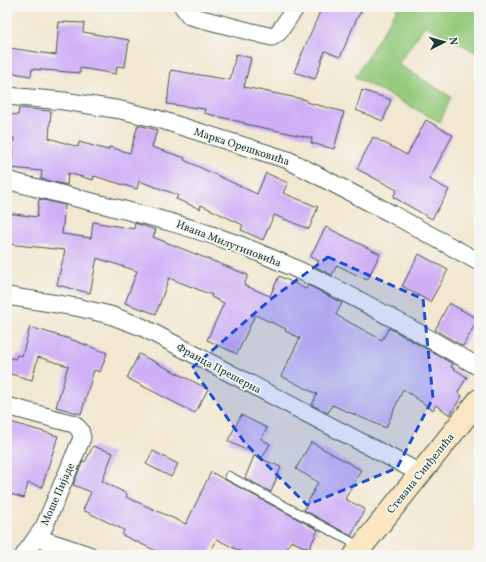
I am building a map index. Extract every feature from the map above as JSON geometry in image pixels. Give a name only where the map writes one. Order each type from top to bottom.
[{"type":"street","points":[[183,7],[186,14],[190,16],[272,37],[279,32],[296,7]]},
{"type":"street","name":"Марка Орешковића","points":[[7,96],[64,101],[121,110],[236,142],[288,160],[392,214],[479,262]]},
{"type":"street","name":"Ивана Милутиновића","points":[[7,180],[175,222],[263,254],[353,297],[479,367]]},
{"type":"street","name":"Франца Прешерна","points":[[7,296],[76,307],[110,315],[142,327],[420,472]]},
{"type":"street","name":"Стевана Синђелића","points":[[358,551],[479,400]]},
{"type":"street","name":"Моше Пијаде","points":[[7,406],[74,424],[80,430],[82,438],[38,538],[24,555]]},
{"type":"street","points":[[38,538],[89,555]]},
{"type":"lane","name":"Стевана Синђелића","points":[[229,476],[358,551]]},
{"type":"highlighted area","points":[[328,257],[423,299],[433,398],[397,468],[307,505],[245,443],[192,368],[271,299]]},
{"type":"green space","points":[[398,7],[479,7],[479,54],[425,25],[398,64],[451,97],[440,122],[355,77]]},
{"type":"building","points":[[322,7],[364,7],[357,18],[340,57],[325,51],[315,79],[294,72]]},
{"type":"building","points":[[59,22],[84,23],[83,32],[129,40],[125,67],[117,66],[116,74],[80,68],[80,73],[32,69],[31,76],[7,72],[10,48],[56,55]]},
{"type":"building","points":[[236,54],[251,58],[244,87],[307,100],[306,102],[344,112],[334,149],[311,143],[312,138],[245,124],[204,113],[205,109],[167,104],[171,70],[230,80]]},
{"type":"building","points":[[362,90],[391,100],[383,121],[356,110]]},
{"type":"building","points":[[19,108],[51,111],[49,138],[78,147],[79,142],[108,150],[109,147],[130,153],[138,125],[157,130],[152,147],[185,158],[184,160],[257,194],[266,173],[288,183],[283,193],[318,207],[309,229],[274,215],[263,240],[241,230],[243,225],[201,205],[200,209],[176,199],[178,195],[139,181],[137,189],[94,176],[93,180],[68,173],[67,185],[41,179],[42,171],[11,168],[14,138],[7,137],[7,114],[18,115]]},
{"type":"building","points":[[426,120],[453,135],[429,179],[449,190],[432,219],[393,197],[397,190],[357,169],[373,137],[407,155]]},
{"type":"building","points":[[39,199],[65,205],[62,234],[91,238],[93,222],[134,229],[135,223],[156,230],[153,237],[248,275],[244,285],[270,296],[279,276],[306,289],[308,285],[342,303],[336,315],[382,340],[389,328],[453,364],[451,367],[467,377],[458,392],[462,396],[450,415],[436,405],[433,410],[403,389],[386,428],[332,405],[328,413],[312,405],[317,394],[281,376],[300,338],[285,331],[286,329],[255,315],[237,354],[207,340],[224,303],[211,297],[212,295],[169,278],[156,314],[125,303],[137,271],[97,258],[90,293],[57,285],[65,250],[7,244],[7,213],[37,217]]},
{"type":"building","points":[[326,227],[380,254],[367,280],[337,265],[332,275],[316,267],[319,261],[310,257]]},
{"type":"building","points":[[419,254],[448,270],[430,302],[402,286]]},
{"type":"building","points":[[449,303],[478,319],[463,346],[435,330]]},
{"type":"building","points":[[30,327],[70,339],[107,353],[100,372],[94,370],[81,414],[56,407],[68,366],[38,357],[32,380],[7,373],[7,357],[15,359],[17,355],[22,356]]},
{"type":"building","points":[[139,354],[208,389],[195,413],[127,378]]},
{"type":"building","points":[[241,415],[267,428],[261,439],[270,444],[262,458],[228,441]]},
{"type":"building","points":[[7,421],[58,436],[42,487],[28,483],[24,498],[7,493]]},
{"type":"building","points":[[311,442],[361,470],[345,499],[365,509],[351,536],[304,510],[318,482],[296,469]]},
{"type":"building","points":[[93,446],[113,453],[102,481],[127,494],[126,497],[186,524],[211,472],[318,530],[309,549],[291,541],[283,555],[247,555],[217,539],[209,555],[165,555],[122,535],[124,530],[83,510],[91,492],[73,485],[83,461],[85,462]]},
{"type":"building","points":[[153,451],[178,464],[171,477],[146,464]]},
{"type":"building","points":[[254,456],[281,467],[271,492],[245,478]]}]
